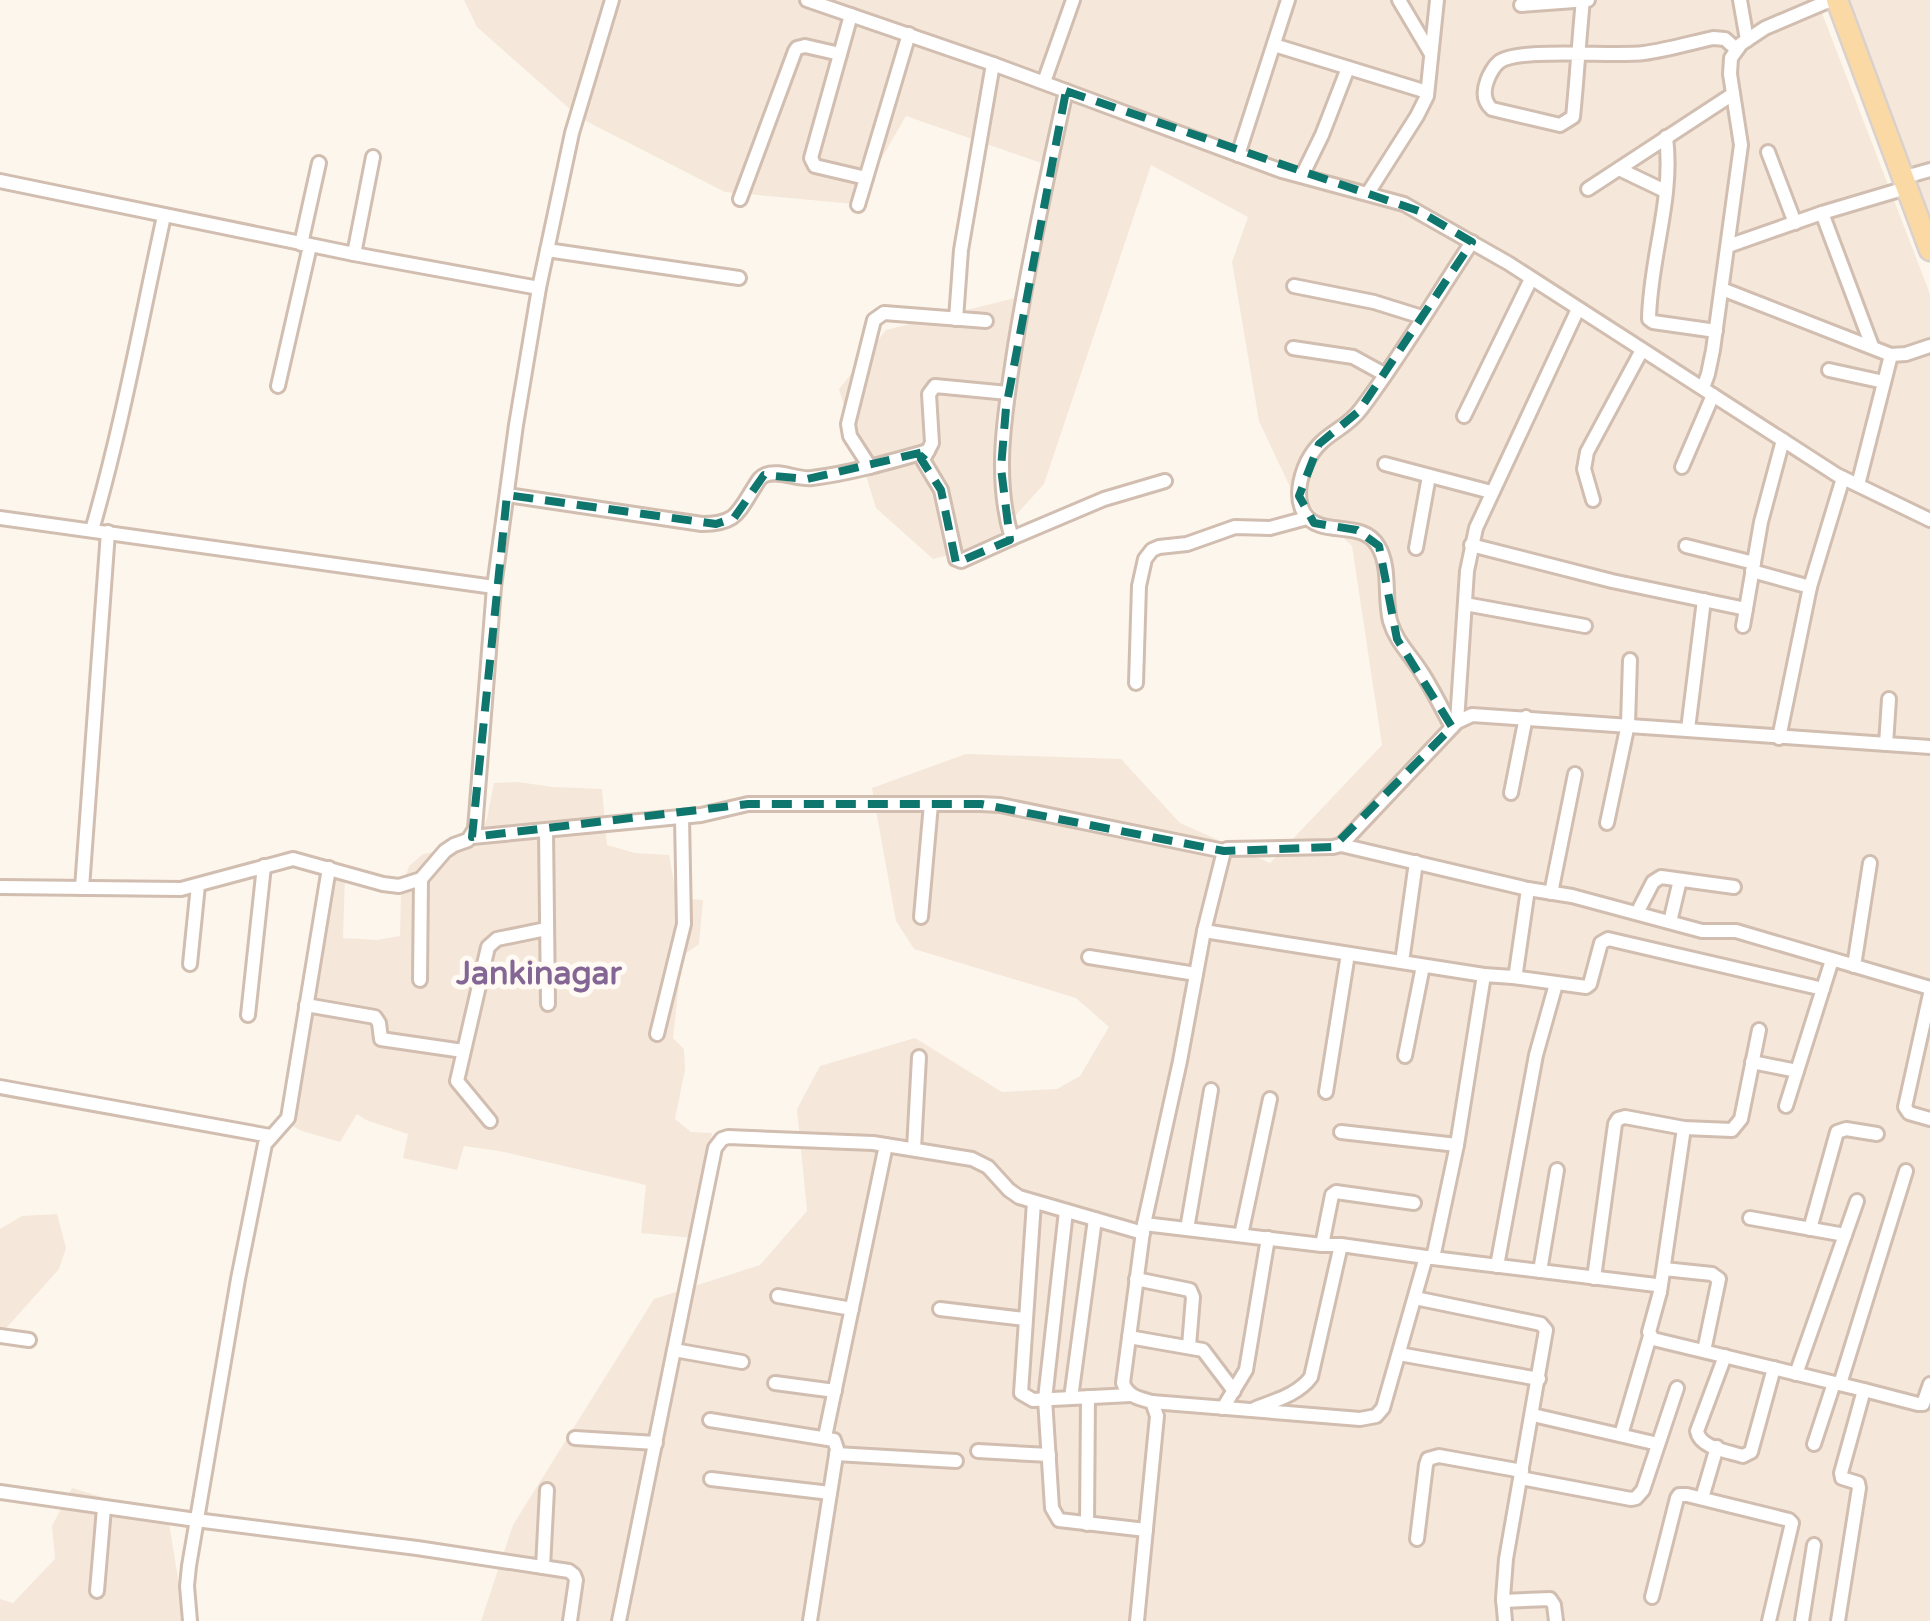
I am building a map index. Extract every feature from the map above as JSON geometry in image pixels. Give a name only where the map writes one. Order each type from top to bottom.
[{"type":"main road","points":[[1834,0],[1930,250]]},
{"type":"street","points":[[472,837],[476,829],[494,587],[516,425],[539,288],[572,133],[612,0]]},
{"type":"street","points":[[807,0],[994,64],[1238,155],[1404,204],[1472,242],[1843,478],[1930,520]]},
{"type":"street","points":[[1044,82],[1072,0]]},
{"type":"street","points":[[1238,155],[1288,0]]},
{"type":"street","points":[[1399,0],[1432,56]]},
{"type":"street","points":[[1368,193],[1417,116],[1427,92],[1436,0]]},
{"type":"street","points":[[1521,5],[1585,0],[1578,54],[1573,117],[1560,125],[1492,110],[1486,105],[1486,83],[1496,64],[1515,55],[1578,54],[1642,53],[1713,38],[1741,44]]},
{"type":"street","points":[[1740,0],[1741,44]]},
{"type":"street","points":[[1682,467],[1708,391],[1741,145],[1731,58],[1741,44],[1765,28],[1834,0]]},
{"type":"street","points":[[851,14],[811,158],[816,166],[866,178]]},
{"type":"street","points":[[858,205],[908,34]]},
{"type":"street","points":[[1274,45],[1427,92]]},
{"type":"street","points":[[740,199],[794,51],[805,46],[840,54]]},
{"type":"street","points":[[956,319],[961,250],[994,64]]},
{"type":"street","points":[[1302,176],[1348,68]]},
{"type":"street","points":[[1012,538],[1001,468],[1008,394],[1039,207],[1066,91]]},
{"type":"street","points":[[1588,189],[1733,94]]},
{"type":"street","points":[[1666,138],[1665,191],[1649,319],[1716,332]]},
{"type":"street","points":[[1768,152],[1795,223]]},
{"type":"street","points":[[354,254],[373,157]]},
{"type":"street","points":[[278,386],[319,163]]},
{"type":"street","points":[[1618,169],[1665,191]]},
{"type":"street","points":[[1728,246],[1904,183],[1930,170]]},
{"type":"street","points":[[0,181],[305,245],[539,288]]},
{"type":"street","points":[[1822,213],[1872,346]]},
{"type":"street","points":[[92,530],[124,412],[164,216]]},
{"type":"street","points":[[1454,724],[1397,639],[1379,546],[1369,535],[1357,530],[1314,524],[1307,518],[1299,496],[1307,463],[1326,437],[1360,411],[1472,242]]},
{"type":"street","points":[[548,250],[739,278]]},
{"type":"street","points":[[1464,416],[1531,279]]},
{"type":"street","points":[[1294,286],[1374,302],[1422,317]]},
{"type":"street","points":[[1722,289],[1891,355],[1930,346]]},
{"type":"street","points":[[1454,724],[1472,545],[1482,511],[1578,309]]},
{"type":"street","points":[[870,467],[850,436],[848,424],[874,320],[884,314],[986,321]]},
{"type":"street","points":[[1293,348],[1353,356],[1384,374]]},
{"type":"street","points":[[1594,500],[1584,469],[1588,452],[1642,350]]},
{"type":"street","points":[[1858,485],[1891,355]]},
{"type":"street","points":[[1829,370],[1884,382]]},
{"type":"street","points":[[1008,394],[935,386],[929,394],[932,438],[924,463],[940,490],[956,560],[1104,499],[1164,481]]},
{"type":"street","points":[[1744,626],[1761,522],[1783,440]]},
{"type":"street","points":[[507,494],[716,524],[734,518],[764,475],[807,478],[928,451]]},
{"type":"street","points":[[1385,464],[1491,492]]},
{"type":"street","points":[[1416,548],[1429,476]]},
{"type":"street","points":[[1778,738],[1810,587],[1843,478]]},
{"type":"street","points":[[0,518],[494,587]]},
{"type":"street","points":[[1136,683],[1139,586],[1141,571],[1152,550],[1187,544],[1235,528],[1270,528],[1307,518]]},
{"type":"street","points":[[82,888],[108,532]]},
{"type":"street","points":[[1472,545],[1612,581],[1746,609]]},
{"type":"street","points":[[1686,546],[1810,587]]},
{"type":"street","points":[[1688,728],[1704,600]]},
{"type":"street","points":[[1465,604],[1585,626]]},
{"type":"street","points":[[1606,823],[1628,724],[1630,660]]},
{"type":"street","points":[[1886,744],[1889,699]]},
{"type":"street","points":[[0,887],[172,889],[293,860],[398,886],[420,878],[446,851],[472,837],[701,815],[748,804],[1000,805],[1224,851],[1333,847],[1341,844],[1454,724],[1464,717],[1481,714],[1930,747]]},
{"type":"street","points":[[1511,793],[1526,717]]},
{"type":"street","points":[[1551,892],[1575,774]]},
{"type":"street","points":[[921,917],[931,804]]},
{"type":"street","points":[[657,1034],[684,924],[682,817]]},
{"type":"street","points":[[546,830],[548,1004]]},
{"type":"street","points":[[1341,844],[1637,912],[1702,931],[1736,932],[1930,991],[1906,1107],[1909,1113],[1930,1120]]},
{"type":"street","points":[[1131,1395],[1123,1383],[1143,1228],[1224,851]]},
{"type":"street","points":[[1402,962],[1416,862]]},
{"type":"street","points":[[1854,966],[1870,863]]},
{"type":"street","points":[[248,1015],[264,866]]},
{"type":"street","points":[[190,1621],[188,1586],[196,1520],[238,1279],[265,1144],[288,1118],[329,868]]},
{"type":"street","points":[[420,878],[420,980]]},
{"type":"street","points":[[1637,912],[1656,879],[1734,887]]},
{"type":"street","points":[[1670,922],[1680,880]]},
{"type":"street","points":[[190,964],[198,885]]},
{"type":"street","points":[[1513,977],[1528,889]]},
{"type":"street","points":[[490,1121],[457,1081],[488,947],[497,939],[546,929]]},
{"type":"street","points":[[1204,932],[1484,976],[1586,987],[1600,943],[1608,939],[1822,990]]},
{"type":"street","points":[[1326,1092],[1348,954]]},
{"type":"street","points":[[1089,957],[1196,974]]},
{"type":"street","points":[[1786,1106],[1832,960]]},
{"type":"street","points":[[1405,1056],[1423,966]]},
{"type":"street","points":[[1034,1202],[1021,1393],[1033,1400],[1131,1395],[1152,1402],[1360,1420],[1376,1416],[1383,1408],[1430,1257],[1457,1145],[1484,976]]},
{"type":"street","points":[[1498,1266],[1536,1055],[1556,984]]},
{"type":"street","points":[[306,1005],[375,1017],[382,1039],[464,1051]]},
{"type":"street","points":[[1594,1278],[1615,1124],[1624,1117],[1684,1128],[1732,1130],[1741,1120],[1759,1030]]},
{"type":"street","points":[[914,1149],[919,1058]]},
{"type":"street","points":[[1752,1062],[1797,1071]]},
{"type":"street","points":[[0,1087],[270,1136]]},
{"type":"street","points":[[1187,1229],[1210,1090]]},
{"type":"street","points":[[1240,1236],[1270,1099]]},
{"type":"street","points":[[1621,1435],[1660,1292],[1684,1128]]},
{"type":"street","points":[[1810,1228],[1837,1132],[1846,1128],[1877,1134]]},
{"type":"street","points":[[1341,1132],[1457,1145]]},
{"type":"street","points":[[620,1621],[718,1143],[728,1137],[886,1144],[980,1162],[1019,1197],[1095,1220],[1143,1228],[1341,1244],[1656,1285],[1660,1292]]},
{"type":"street","points":[[825,1437],[886,1144]]},
{"type":"street","points":[[1540,1271],[1557,1170]]},
{"type":"street","points":[[1814,1444],[1906,1171]]},
{"type":"street","points":[[1322,1245],[1332,1195],[1336,1192],[1414,1204]]},
{"type":"street","points":[[1796,1374],[1857,1201]]},
{"type":"street","points":[[1066,1211],[1046,1400],[1052,1508],[1059,1520],[1146,1530]]},
{"type":"street","points":[[1750,1218],[1846,1235]]},
{"type":"street","points":[[1071,1398],[1095,1220]]},
{"type":"street","points":[[1224,1408],[1246,1370],[1268,1238]]},
{"type":"street","points":[[1251,1410],[1296,1391],[1311,1377],[1341,1244]]},
{"type":"street","points":[[1664,1269],[1712,1274],[1720,1279],[1704,1351]]},
{"type":"street","points":[[1136,1279],[1190,1290],[1189,1346]]},
{"type":"street","points":[[778,1296],[852,1309]]},
{"type":"street","points":[[1415,1298],[1545,1326],[1547,1334],[1506,1558],[1505,1621]]},
{"type":"street","points":[[940,1309],[1025,1319]]},
{"type":"street","points":[[0,1336],[29,1340]]},
{"type":"street","points":[[1650,1336],[1918,1404],[1928,1400],[1930,1384]]},
{"type":"street","points":[[1129,1337],[1203,1350],[1234,1391]]},
{"type":"street","points":[[674,1350],[742,1362]]},
{"type":"street","points":[[1399,1354],[1539,1379]]},
{"type":"street","points":[[1725,1356],[1697,1431],[1700,1440],[1742,1456],[1751,1452],[1774,1368]]},
{"type":"street","points":[[775,1382],[834,1391]]},
{"type":"street","points":[[1416,1539],[1426,1465],[1428,1459],[1439,1456],[1636,1498],[1643,1490],[1677,1388]]},
{"type":"street","points":[[1838,1621],[1859,1488],[1858,1482],[1846,1481],[1841,1473],[1864,1390]]},
{"type":"street","points":[[1087,1524],[1088,1397]]},
{"type":"street","points":[[1138,1621],[1157,1416],[1152,1402]]},
{"type":"street","points":[[1532,1415],[1658,1444]]},
{"type":"street","points":[[710,1420],[834,1440],[836,1454],[810,1621]]},
{"type":"street","points":[[575,1438],[656,1443]]},
{"type":"street","points":[[1702,1498],[1717,1447]]},
{"type":"street","points":[[978,1451],[1049,1455]]},
{"type":"street","points":[[836,1454],[956,1462]]},
{"type":"street","points":[[711,1480],[830,1493]]},
{"type":"street","points":[[543,1567],[547,1490]]},
{"type":"street","points":[[0,1492],[569,1571],[576,1580],[570,1621]]},
{"type":"street","points":[[1652,1597],[1677,1498],[1683,1494],[1792,1523],[1770,1621]]},
{"type":"street","points":[[98,1591],[104,1508]]},
{"type":"street","points":[[1802,1621],[1814,1545]]},
{"type":"street","points":[[1503,1601],[1550,1599],[1556,1621]]},
{"type":"highlighted area","points":[[1066,91],[1419,211],[1472,242],[1359,411],[1319,444],[1299,496],[1314,523],[1357,530],[1379,546],[1397,639],[1452,727],[1333,847],[1224,851],[981,804],[748,804],[472,837],[507,495],[716,524],[734,518],[764,475],[807,479],[928,451],[921,459],[941,490],[956,563],[1010,540],[1001,468],[1006,408]]},
{"type":"shaded area","points":[[464,0],[1817,0],[1930,294],[1930,1621],[481,1621],[513,1525],[654,1299],[760,1265],[807,1211],[797,1109],[820,1066],[915,1038],[1002,1092],[1057,1089],[1080,1076],[1109,1027],[1076,998],[914,949],[896,921],[872,788],[966,754],[1121,759],[1180,823],[1270,863],[1382,745],[1352,546],[1290,487],[1259,421],[1232,262],[1248,217],[1151,165],[1044,484],[989,545],[933,559],[876,508],[839,389],[886,330],[1015,298],[1047,165],[906,116],[855,204],[725,192],[580,118],[477,27]]},
{"type":"shaded area","points":[[1841,0],[1930,0],[1930,239]]},
{"type":"shaded area","points":[[494,783],[602,789],[607,845],[635,853],[669,855],[677,898],[703,900],[699,944],[682,956],[673,1038],[684,1049],[685,1070],[675,1119],[691,1132],[712,1133],[693,1238],[641,1233],[646,1185],[464,1146],[457,1170],[403,1158],[408,1134],[357,1114],[340,1142],[290,1125],[327,875],[345,877],[343,938],[377,940],[400,936],[401,892],[409,866],[423,854],[477,844]]},
{"type":"shaded area","points":[[57,1214],[66,1248],[59,1269],[0,1335],[0,1229],[22,1216]]},
{"type":"shaded area","points":[[72,1488],[168,1517],[185,1621],[0,1621],[0,1599],[13,1603],[55,1559],[52,1526]]},
{"type":"district","name":"Jankinagar","points":[[539,974]]}]
